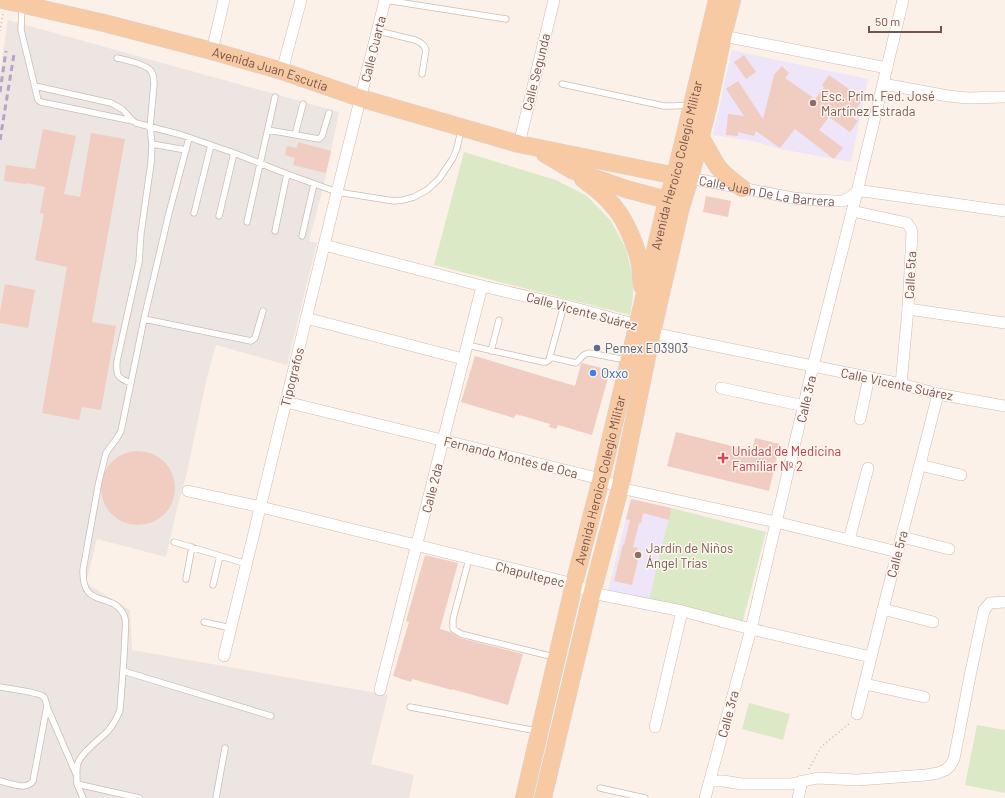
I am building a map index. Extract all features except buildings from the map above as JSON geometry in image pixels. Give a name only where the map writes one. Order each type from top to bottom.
[{"type":"main road","name":"Avenida Heroico Colegio Militar","points":[[682,177],[700,136],[700,106],[717,0]]},
{"type":"main road","name":"Avenida Heroico Colegio Militar","points":[[524,798],[574,584],[601,479],[644,297],[682,177],[700,106],[723,36],[732,0]]},
{"type":"main road","name":"Avenida Juan Escutia","points":[[10,2],[104,23],[212,51],[282,71],[360,98],[527,146],[682,177]]},
{"type":"main road","points":[[700,136],[718,167],[742,188]]},
{"type":"main road","name":"Avenida Juan Escutia","points":[[527,146],[572,170],[626,189],[674,203]]},
{"type":"main road","points":[[572,170],[606,197],[616,208],[624,222],[635,246],[640,264],[644,297]]},
{"type":"main road","name":"Avenida Heroico Colegio Militar","points":[[543,798],[592,593],[620,488],[652,333],[674,203]]},
{"type":"street","points":[[212,51],[224,0]]},
{"type":"street","points":[[282,71],[301,0]]},
{"type":"street","name":"Calle Cuarta","points":[[360,98],[386,0]]},
{"type":"street","name":"Calle Segunda","points":[[527,146],[554,0]]},
{"type":"street","name":"Calle 3ra","points":[[705,798],[750,629],[903,0]]},
{"type":"street","points":[[723,36],[887,68]]},
{"type":"street","points":[[883,84],[948,96],[968,98],[1005,97]]},
{"type":"street","name":"Tipografos","points":[[224,656],[360,98]]},
{"type":"street","name":"Calle Juan De La Barrera","points":[[682,177],[793,198],[843,201],[857,192]]},
{"type":"street","points":[[857,192],[1005,211]]},
{"type":"street","name":"Calle 5ta","points":[[852,211],[907,224],[912,229],[908,309],[901,384]]},
{"type":"street","name":"Calle Vicente Suárez","points":[[324,245],[482,286],[564,305],[637,325],[652,333],[869,377],[938,394],[1005,406]]},
{"type":"street","name":"Calle 2da","points":[[380,690],[482,286]]},
{"type":"street","points":[[908,309],[1005,323]]},
{"type":"street","points":[[306,318],[463,360]]},
{"type":"street","points":[[860,419],[869,377]]},
{"type":"street","points":[[721,388],[804,406]]},
{"type":"street","name":"Calle 5ra","points":[[857,714],[938,394]]},
{"type":"street","name":"Fernando Montes de Oca","points":[[286,402],[601,479],[620,488],[776,522],[898,552]]},
{"type":"street","points":[[920,465],[961,475]]},
{"type":"street","points":[[849,540],[868,468]]},
{"type":"street","name":"Chapultepec","points":[[188,491],[261,507],[574,584],[592,593],[682,611],[750,629],[871,657]]},
{"type":"street","points":[[902,537],[949,549]]},
{"type":"street","points":[[710,781],[723,781],[742,784],[791,784],[817,778],[857,780],[926,775],[945,770],[950,766],[954,759],[984,610],[990,604],[1005,599]]},
{"type":"street","points":[[883,609],[933,622]]},
{"type":"street","points":[[655,727],[682,611]]},
{"type":"street","points":[[864,684],[924,697]]},
{"type":"street","points":[[798,798],[802,781]]},
{"type":"lane","points":[[386,0],[506,20]]},
{"type":"lane","points":[[10,2],[21,30],[38,100],[41,102],[133,121],[189,138],[234,153],[337,192],[394,201],[414,197],[427,190],[439,179],[452,158],[462,128]]},
{"type":"lane","points":[[378,31],[415,40],[425,46],[426,50],[422,74]]},
{"type":"lane","points":[[117,58],[148,68],[152,72],[154,84],[150,127],[152,144],[151,163],[141,234],[139,262],[116,370],[117,374],[122,379],[131,383]]},
{"type":"lane","points":[[562,84],[664,106],[700,106]]},
{"type":"lane","points":[[35,86],[111,103],[122,109],[133,121]]},
{"type":"lane","points":[[247,222],[275,97]]},
{"type":"lane","points":[[295,135],[303,104]]},
{"type":"lane","points":[[268,130],[317,139],[321,138],[329,113]]},
{"type":"lane","points":[[83,798],[77,784],[77,767],[79,759],[109,730],[118,717],[120,710],[126,620],[122,612],[115,605],[91,596],[85,587],[83,570],[102,465],[106,453],[118,438],[121,431],[144,320],[169,213],[189,138]]},
{"type":"lane","points":[[152,144],[186,150]]},
{"type":"lane","points":[[194,213],[211,145]]},
{"type":"lane","points":[[219,216],[234,153]]},
{"type":"lane","points":[[275,231],[287,174]]},
{"type":"lane","points":[[302,236],[314,184]]},
{"type":"lane","points":[[467,345],[546,362],[550,357],[564,305]]},
{"type":"lane","points":[[144,320],[251,341],[255,338],[263,311]]},
{"type":"lane","points":[[491,351],[499,320]]},
{"type":"lane","points":[[550,357],[576,363],[586,353],[590,352],[629,360]]},
{"type":"lane","points":[[174,542],[247,564]]},
{"type":"lane","points":[[186,579],[192,547]]},
{"type":"lane","points":[[213,585],[220,556]]},
{"type":"lane","points":[[469,559],[453,619],[453,629],[461,634],[557,658]]},
{"type":"lane","points":[[204,622],[231,628]]},
{"type":"lane","points":[[123,671],[271,716]]},
{"type":"lane","points":[[0,687],[38,694],[44,698],[46,706],[77,776]]},
{"type":"lane","points":[[0,781],[24,787],[32,781],[46,706]]},
{"type":"lane","points":[[410,707],[540,731]]},
{"type":"lane","points":[[216,798],[225,748]]},
{"type":"lane","points":[[77,784],[138,798]]},
{"type":"lane","points":[[600,788],[645,798]]},
{"type":"path","points":[[0,31],[10,2]]},
{"type":"path","points":[[802,781],[821,747],[853,721],[857,714]]},
{"type":"shaded area","points":[[8,20],[339,112],[324,184],[309,241],[317,243],[287,365],[216,345],[207,377],[187,472],[166,557],[97,539],[86,583],[130,610],[132,650],[388,695],[371,764],[414,775],[409,798],[0,798],[0,74]]},
{"type":"shaded area","name":"Esc. Prim. Fed. José Martínez Estrada","points":[[732,50],[868,79],[851,162],[780,149],[753,141],[713,135]]},
{"type":"shaded area","name":"Jardín de Niños Ángel Trías","points":[[631,499],[671,508],[649,600],[608,590]]},
{"type":"green space","points":[[464,152],[556,180],[587,196],[611,221],[626,249],[633,277],[633,297],[630,315],[434,265]]},
{"type":"green space","points":[[671,508],[766,532],[742,624],[649,600]]},
{"type":"green space","points":[[749,703],[790,714],[783,740],[742,729]]},
{"type":"green space","points":[[977,725],[1005,730],[1005,793],[965,785]]},
{"type":"railway","points":[[0,92],[6,51]]},
{"type":"railway","points":[[0,140],[14,54]]},
{"type":"place","name":"Esc. Prim. Fed. José Martínez Estrada","points":[[813,103]]},
{"type":"place","name":"Pemex E03903","points":[[597,348]]},
{"type":"place","name":"Oxxo","points":[[593,373]]},
{"type":"place","name":"Unidad de Medicina Familiar Nº 2","points":[[723,458]]},
{"type":"place","name":"Jardín de Niños Ángel Trías","points":[[638,555]]}]
